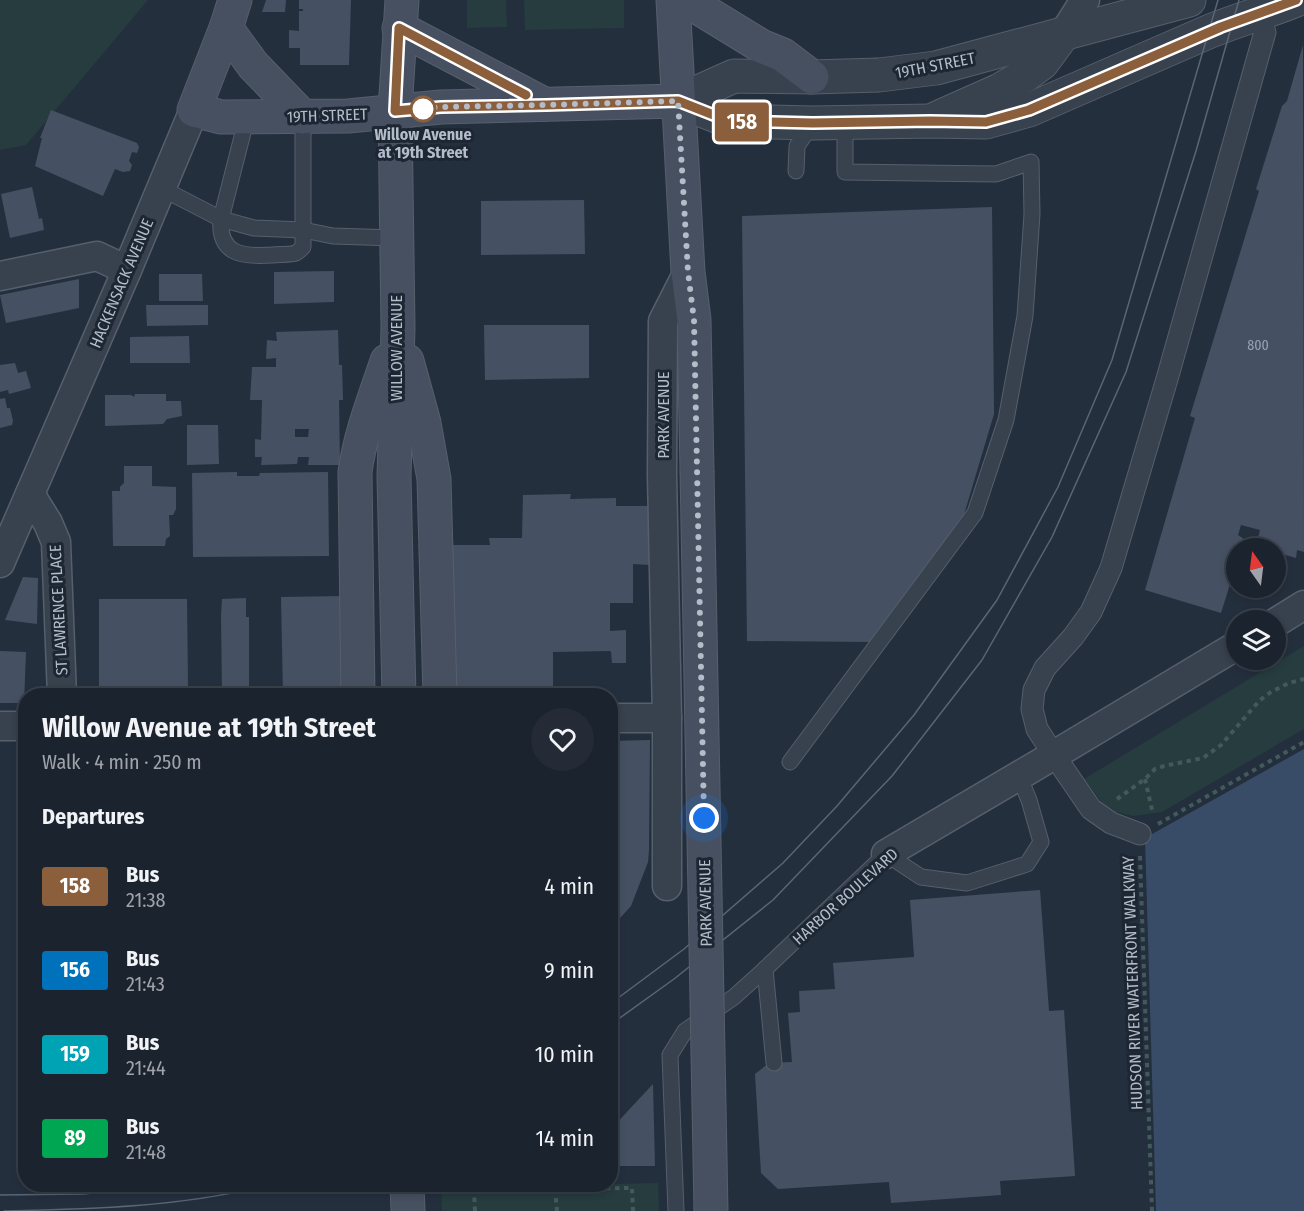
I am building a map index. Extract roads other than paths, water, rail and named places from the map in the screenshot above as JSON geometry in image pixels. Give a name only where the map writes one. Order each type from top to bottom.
[{"type":"main road","name":"PARK AVENUE","points":[[673,0],[688,272],[694,320],[711,1211]]},
{"type":"main road","points":[[686,0],[761,46],[783,55],[812,77]]},
{"type":"main road","points":[[230,14],[253,65],[303,117]]},
{"type":"main road","name":"HACKENSACK AVENUE","points":[[194,110],[230,14]]},
{"type":"main road","points":[[400,14],[546,105]]},
{"type":"main road","name":"WILLOW AVENUE","points":[[399,688],[394,477],[398,328],[395,111],[400,14]]},
{"type":"main road","name":"19TH STREET","points":[[194,110],[221,117],[303,117],[348,116],[441,107],[678,101]]},
{"type":"main road","points":[[358,688],[355,472],[363,435],[398,328]]},
{"type":"main road","points":[[398,328],[424,423],[434,479],[440,688]]},
{"type":"main road","points":[[407,1192],[408,1211]]},
{"type":"street","points":[[930,121],[1000,90],[1042,63],[1065,33],[1085,0]]},
{"type":"street","name":"19TH STREET","points":[[678,101],[734,76],[879,75],[936,68],[1189,0]]},
{"type":"street","name":"19TH STREET","points":[[678,101],[729,121],[986,122],[1029,110],[1233,21],[1296,0]]},
{"type":"street","points":[[1148,829],[1111,823],[1091,809],[1037,729],[1032,709],[1034,690],[1045,668],[1092,612],[1111,568],[1265,32]]},
{"type":"street","name":"HACKENSACK AVENUE","points":[[0,563],[194,110]]},
{"type":"street","points":[[0,276],[97,256],[127,270]]},
{"type":"street","name":"PARK AVENUE","points":[[667,886],[667,718],[662,474],[663,321],[688,272]]},
{"type":"street","name":"ST LAWRENCE PLACE","points":[[30,494],[48,523],[56,542],[62,688]]},
{"type":"street","points":[[1286,616],[1304,605]]},
{"type":"street","name":"HARBOR BOULEVARD","points":[[886,854],[1226,652]]},
{"type":"street","points":[[618,718],[667,718]]},
{"type":"street","points":[[0,726],[18,726]]},
{"type":"lane","points":[[247,117],[221,219],[220,232],[228,248],[241,255],[295,253],[303,247],[303,117]]},
{"type":"lane","points":[[796,171],[797,146],[813,123]]},
{"type":"lane","points":[[789,762],[975,513],[1006,420],[1025,316],[1032,214],[1031,162],[996,174],[845,172],[845,123]]},
{"type":"lane","points":[[161,188],[221,219],[254,228],[303,230],[333,236],[396,238]]},
{"type":"lane","points":[[886,854],[921,877],[967,883],[1027,864],[1041,842],[1029,800],[1019,776]]},
{"type":"lane","name":"HARBOR BOULEVARD","points":[[676,1211],[670,1055],[685,1031],[734,998],[886,854]]},
{"type":"lane","points":[[765,969],[774,1063]]},
{"type":"water","points":[[1304,749],[1304,1211],[1156,1211],[1145,838]]},
{"type":"tram line","points":[[618,998],[684,949],[783,863],[837,806],[914,715],[997,600],[1058,487],[1112,360],[1218,0]]},
{"type":"tram line","points":[[618,1019],[674,979],[773,900],[892,776],[982,660],[1052,537],[1126,372],[1196,151],[1239,0]]},
{"type":"tram line","points":[[0,1195],[104,1192]]},
{"type":"tram line","points":[[4,1211],[137,1206],[235,1192]]},
{"type":"place","name":"Willow Avenue at 19th Street","points":[[423,109]]}]
